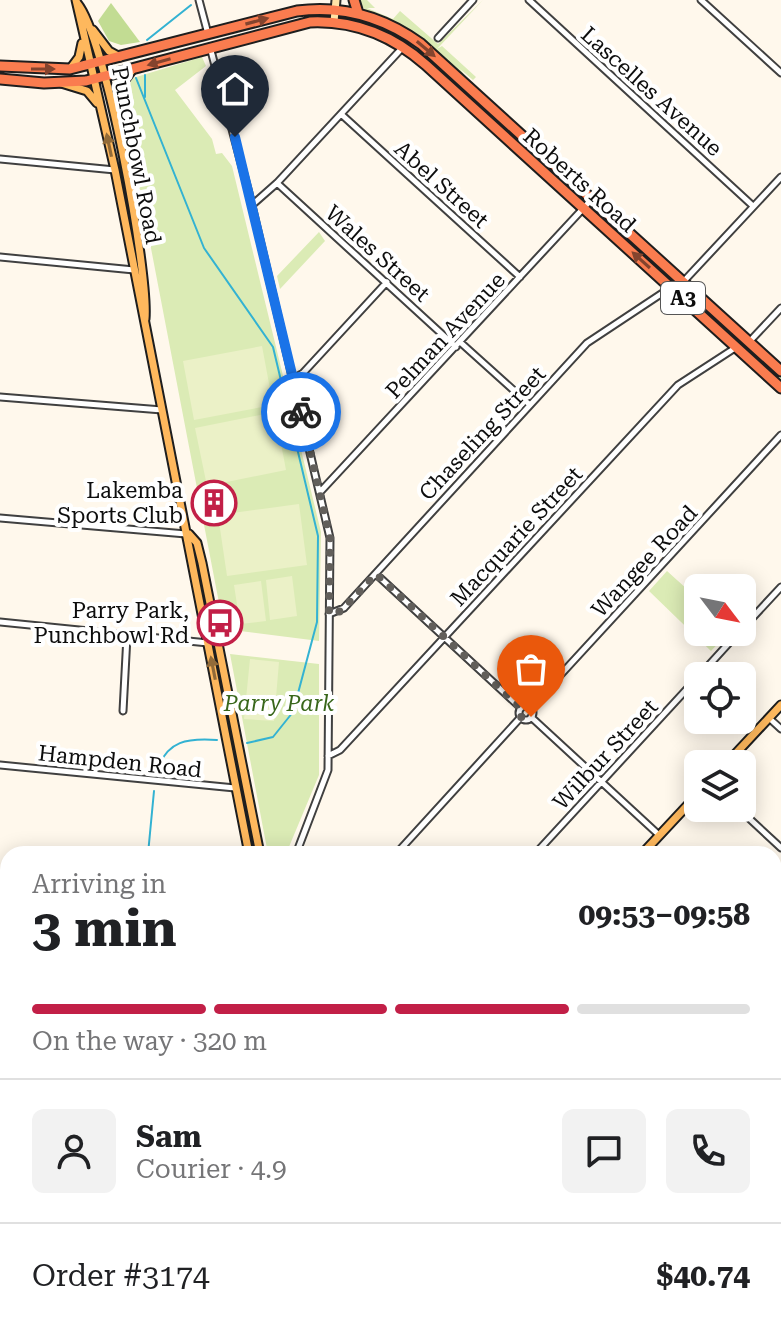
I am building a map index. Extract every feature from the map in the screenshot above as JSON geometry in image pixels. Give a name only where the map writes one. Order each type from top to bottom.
[{"type":"highway","points":[[354,0],[358,13]]},
{"type":"highway","name":"A3","points":[[0,66],[70,69],[297,11],[339,5]]},
{"type":"highway","name":"Roberts Road","points":[[339,5],[395,27],[421,44],[781,371]]},
{"type":"highway","name":"A3","points":[[0,79],[61,83],[94,78],[292,25],[337,23]]},
{"type":"highway","name":"Roberts Road","points":[[337,23],[367,29],[404,47],[781,388]]},
{"type":"main road","name":"Punchbowl Road","points":[[76,2],[91,28],[96,64],[94,78],[137,270]]},
{"type":"main road","name":"Punchbowl Road","points":[[76,2],[83,37],[105,75],[116,117],[145,319],[247,846]]},
{"type":"main road","points":[[337,23],[339,5]]},
{"type":"main road","points":[[91,28],[109,51],[122,57]]},
{"type":"main road","points":[[70,69],[80,53],[83,37]]},
{"type":"main road","points":[[116,117],[119,88],[133,69]]},
{"type":"main road","points":[[61,83],[92,95],[104,120]]},
{"type":"main road","name":"Punchbowl Road","points":[[189,534],[197,543],[202,563],[258,846]]},
{"type":"main road","points":[[739,750],[781,705]]},
{"type":"main road","points":[[651,846],[684,809]]},
{"type":"street","points":[[199,0],[208,34]]},
{"type":"street","points":[[438,38],[473,0]]},
{"type":"street","name":"Lascelles Avenue","points":[[529,0],[753,206]]},
{"type":"street","points":[[701,0],[781,73]]},
{"type":"street","points":[[210,46],[252,205],[330,538],[328,756],[322,792],[299,846]]},
{"type":"street","points":[[252,205],[277,183],[404,47]]},
{"type":"street","name":"Abel Street","points":[[341,114],[520,277]]},
{"type":"street","points":[[0,159],[115,170]]},
{"type":"street","points":[[683,282],[781,177]]},
{"type":"street","name":"Wales Street","points":[[277,183],[530,405]]},
{"type":"street","name":"Pelman Avenue","points":[[320,492],[592,199]]},
{"type":"street","points":[[0,257],[137,270]]},
{"type":"street","points":[[293,379],[303,373],[387,282]]},
{"type":"street","name":"Chaseling Street","points":[[329,614],[341,611],[590,340],[671,287]]},
{"type":"street","points":[[749,342],[781,308]]},
{"type":"street","name":"Macquarie Street","points":[[328,756],[340,750],[678,385],[736,347]]},
{"type":"street","points":[[0,397],[162,410]]},
{"type":"street","name":"Wangee Road","points":[[530,708],[781,435]]},
{"type":"street","points":[[0,518],[189,534]]},
{"type":"street","points":[[376,574],[521,708],[530,708],[531,717],[659,835]]},
{"type":"street","name":"Wilbur Street","points":[[756,613],[781,587]]},
{"type":"street","points":[[0,622],[208,643]]},
{"type":"street","points":[[123,711],[127,636]]},
{"type":"street","name":"Wilbur Street","points":[[711,662],[725,646]]},
{"type":"street","name":"Wilbur Street","points":[[542,846],[684,691]]},
{"type":"street","points":[[403,846],[521,717],[521,708]]},
{"type":"street","points":[[521,717],[531,717]]},
{"type":"street","points":[[769,718],[781,729]]},
{"type":"street","name":"Hampden Road","points":[[0,765],[236,788]]},
{"type":"street","points":[[753,822],[779,846]]},
{"type":"green space","points":[[357,0],[367,0],[375,8],[367,8],[393,19],[400,11],[438,44],[483,0],[437,49],[442,46],[476,77],[473,80],[460,69],[470,82],[419,36],[364,9]]},
{"type":"green space","points":[[111,3],[140,42],[121,45],[109,41],[98,21]]},
{"type":"green space","name":"Parry Park","points":[[202,57],[206,66],[175,90],[212,139],[216,154],[222,153],[232,166],[321,532],[319,641],[224,629],[122,97],[133,78]]},
{"type":"green space","points":[[592,209],[608,220],[781,377],[781,381]]},
{"type":"green space","points":[[319,232],[325,241],[280,289],[277,276]]},
{"type":"green space","points":[[262,346],[273,405],[194,420],[183,361]]},
{"type":"green space","points":[[275,412],[286,470],[207,486],[195,428]]},
{"type":"green space","points":[[299,504],[307,565],[227,576],[218,515]]},
{"type":"green space","points":[[667,571],[684,586],[684,625],[649,591]]},
{"type":"green space","points":[[292,576],[297,616],[270,620],[266,580]]},
{"type":"green space","points":[[261,581],[266,621],[240,624],[234,585]]},
{"type":"green space","name":"Parry Park","points":[[230,654],[319,664],[319,775],[289,846],[266,846]]},
{"type":"green space","points":[[250,659],[279,662],[274,721],[244,719]]},
{"type":"waterway","points":[[147,40],[191,5]]},
{"type":"waterway","points":[[145,75],[145,97]]},
{"type":"waterway","points":[[136,78],[204,248],[273,347],[318,536],[317,622],[293,712],[273,737],[247,743]]},
{"type":"waterway","points":[[157,771],[167,753],[180,743],[217,740]]},
{"type":"waterway","points":[[149,846],[154,791]]},
{"type":"way so far","points":[[301,412],[329,528],[329,614],[341,611],[376,574],[521,708],[523,719],[531,717]]},
{"type":"place","name":"Lakemba Sports Club","points":[[214,503]]},
{"type":"place","name":"Parry Park, Punchbowl Rd","points":[[220,623]]},
{"type":"route","points":[[235,137],[301,412]]}]
